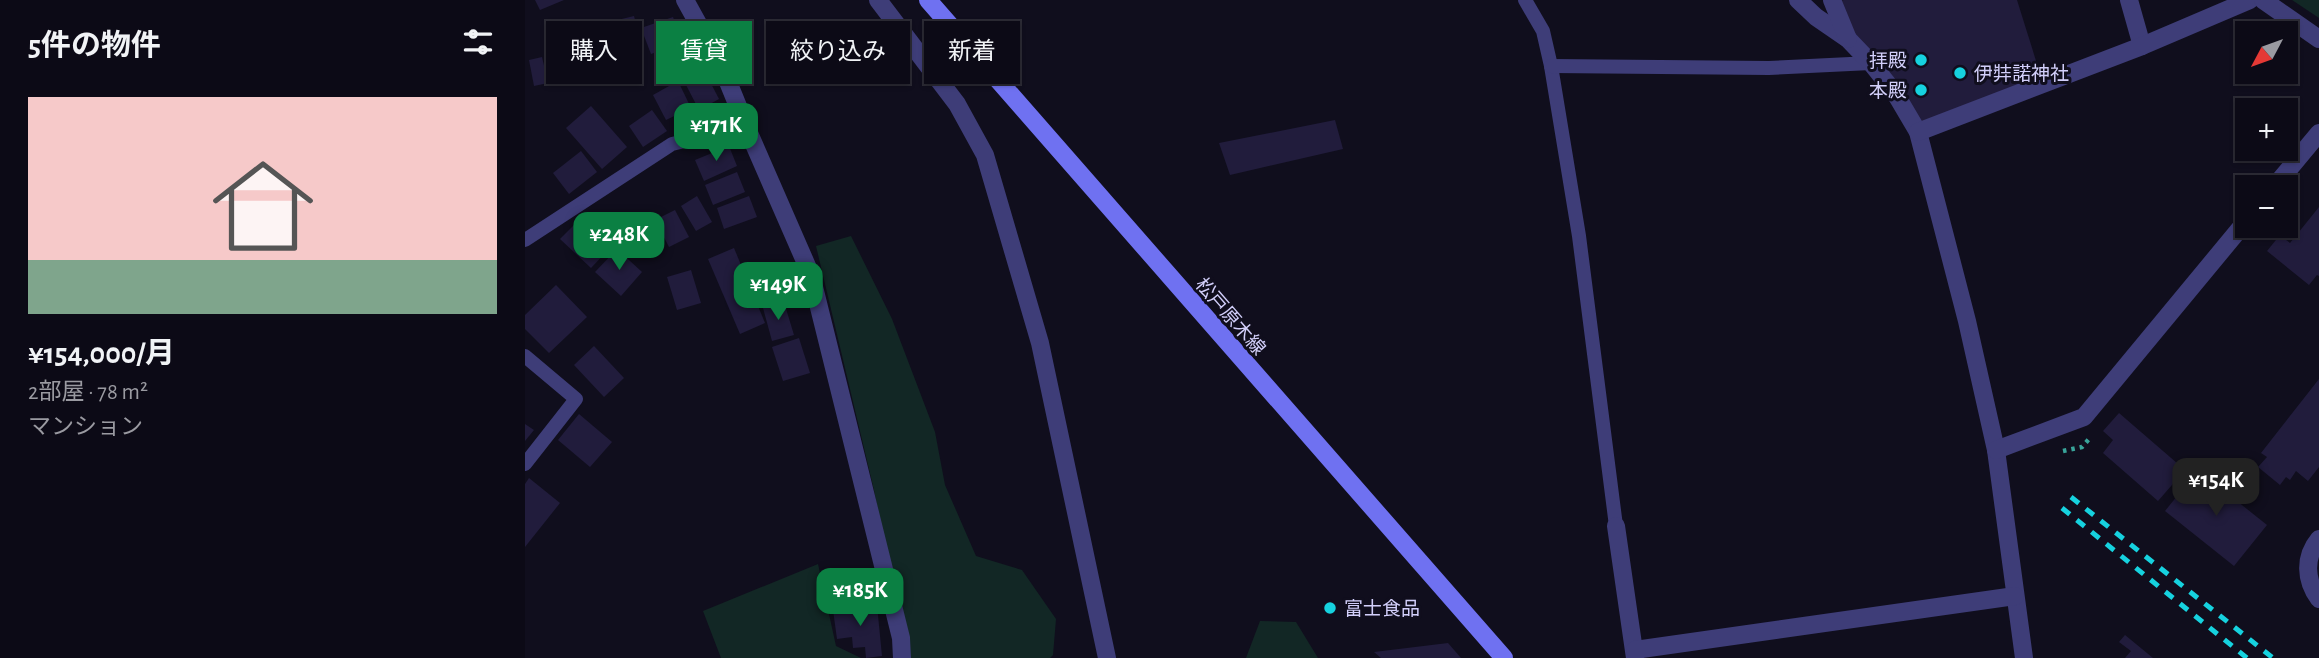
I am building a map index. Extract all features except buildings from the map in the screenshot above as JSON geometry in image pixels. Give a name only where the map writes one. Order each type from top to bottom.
[{"type":"main road","name":"松戸原木線","points":[[928,0],[1504,658]]},
{"type":"street","points":[[685,0],[722,67],[811,275],[901,638],[902,658]]},
{"type":"street","points":[[878,0],[957,104],[985,155],[1040,343],[1107,658]]},
{"type":"street","points":[[1798,0],[1848,39],[1871,63],[1895,93],[1918,132],[1967,321],[1996,450],[2024,658]]},
{"type":"street","points":[[1832,0],[1848,39]]},
{"type":"street","points":[[2129,0],[2141,46]]},
{"type":"street","points":[[1918,132],[2141,46],[2250,0]]},
{"type":"street","points":[[2263,0],[2319,39]]},
{"type":"street","points":[[2284,175],[2319,133]]},
{"type":"street","points":[[1996,450],[2084,417],[2235,235]]},
{"type":"street","points":[[1616,526],[1635,654],[2015,596]]},
{"type":"street","points":[[2319,539],[2313,546],[2308,562],[2308,579],[2319,599]]},
{"type":"lane","points":[[1525,0],[1543,31],[1551,65],[1579,236],[1616,526]]},
{"type":"lane","points":[[1551,65],[1769,68],[1871,63]]},
{"type":"lane","points":[[525,240],[672,144],[745,126]]},
{"type":"lane","points":[[525,356],[576,399],[525,464]]},
{"type":"path","points":[[2057,452],[2082,447],[2089,438]]},
{"type":"green space","points":[[2292,0],[2319,0],[2319,18]]},
{"type":"green space","points":[[851,236],[892,319],[935,432],[945,485],[976,556],[1022,570],[1056,619],[1053,655],[1050,658],[906,658],[874,490],[816,246]]},
{"type":"green space","points":[[818,564],[836,646],[861,658],[721,658],[703,611]]},
{"type":"green space","points":[[1260,621],[1296,622],[1318,658],[1246,658]]},
{"type":"railway","points":[[2071,497],[2273,658]]},
{"type":"railway","points":[[2062,508],[2247,658]]},
{"type":"place","name":"拝殿","points":[[1921,60]]},
{"type":"place","name":"伊弉諾神社","points":[[1960,73]]},
{"type":"place","name":"本殿","points":[[1921,90]]},
{"type":"place","name":"富士食品","points":[[1330,608]]}]
